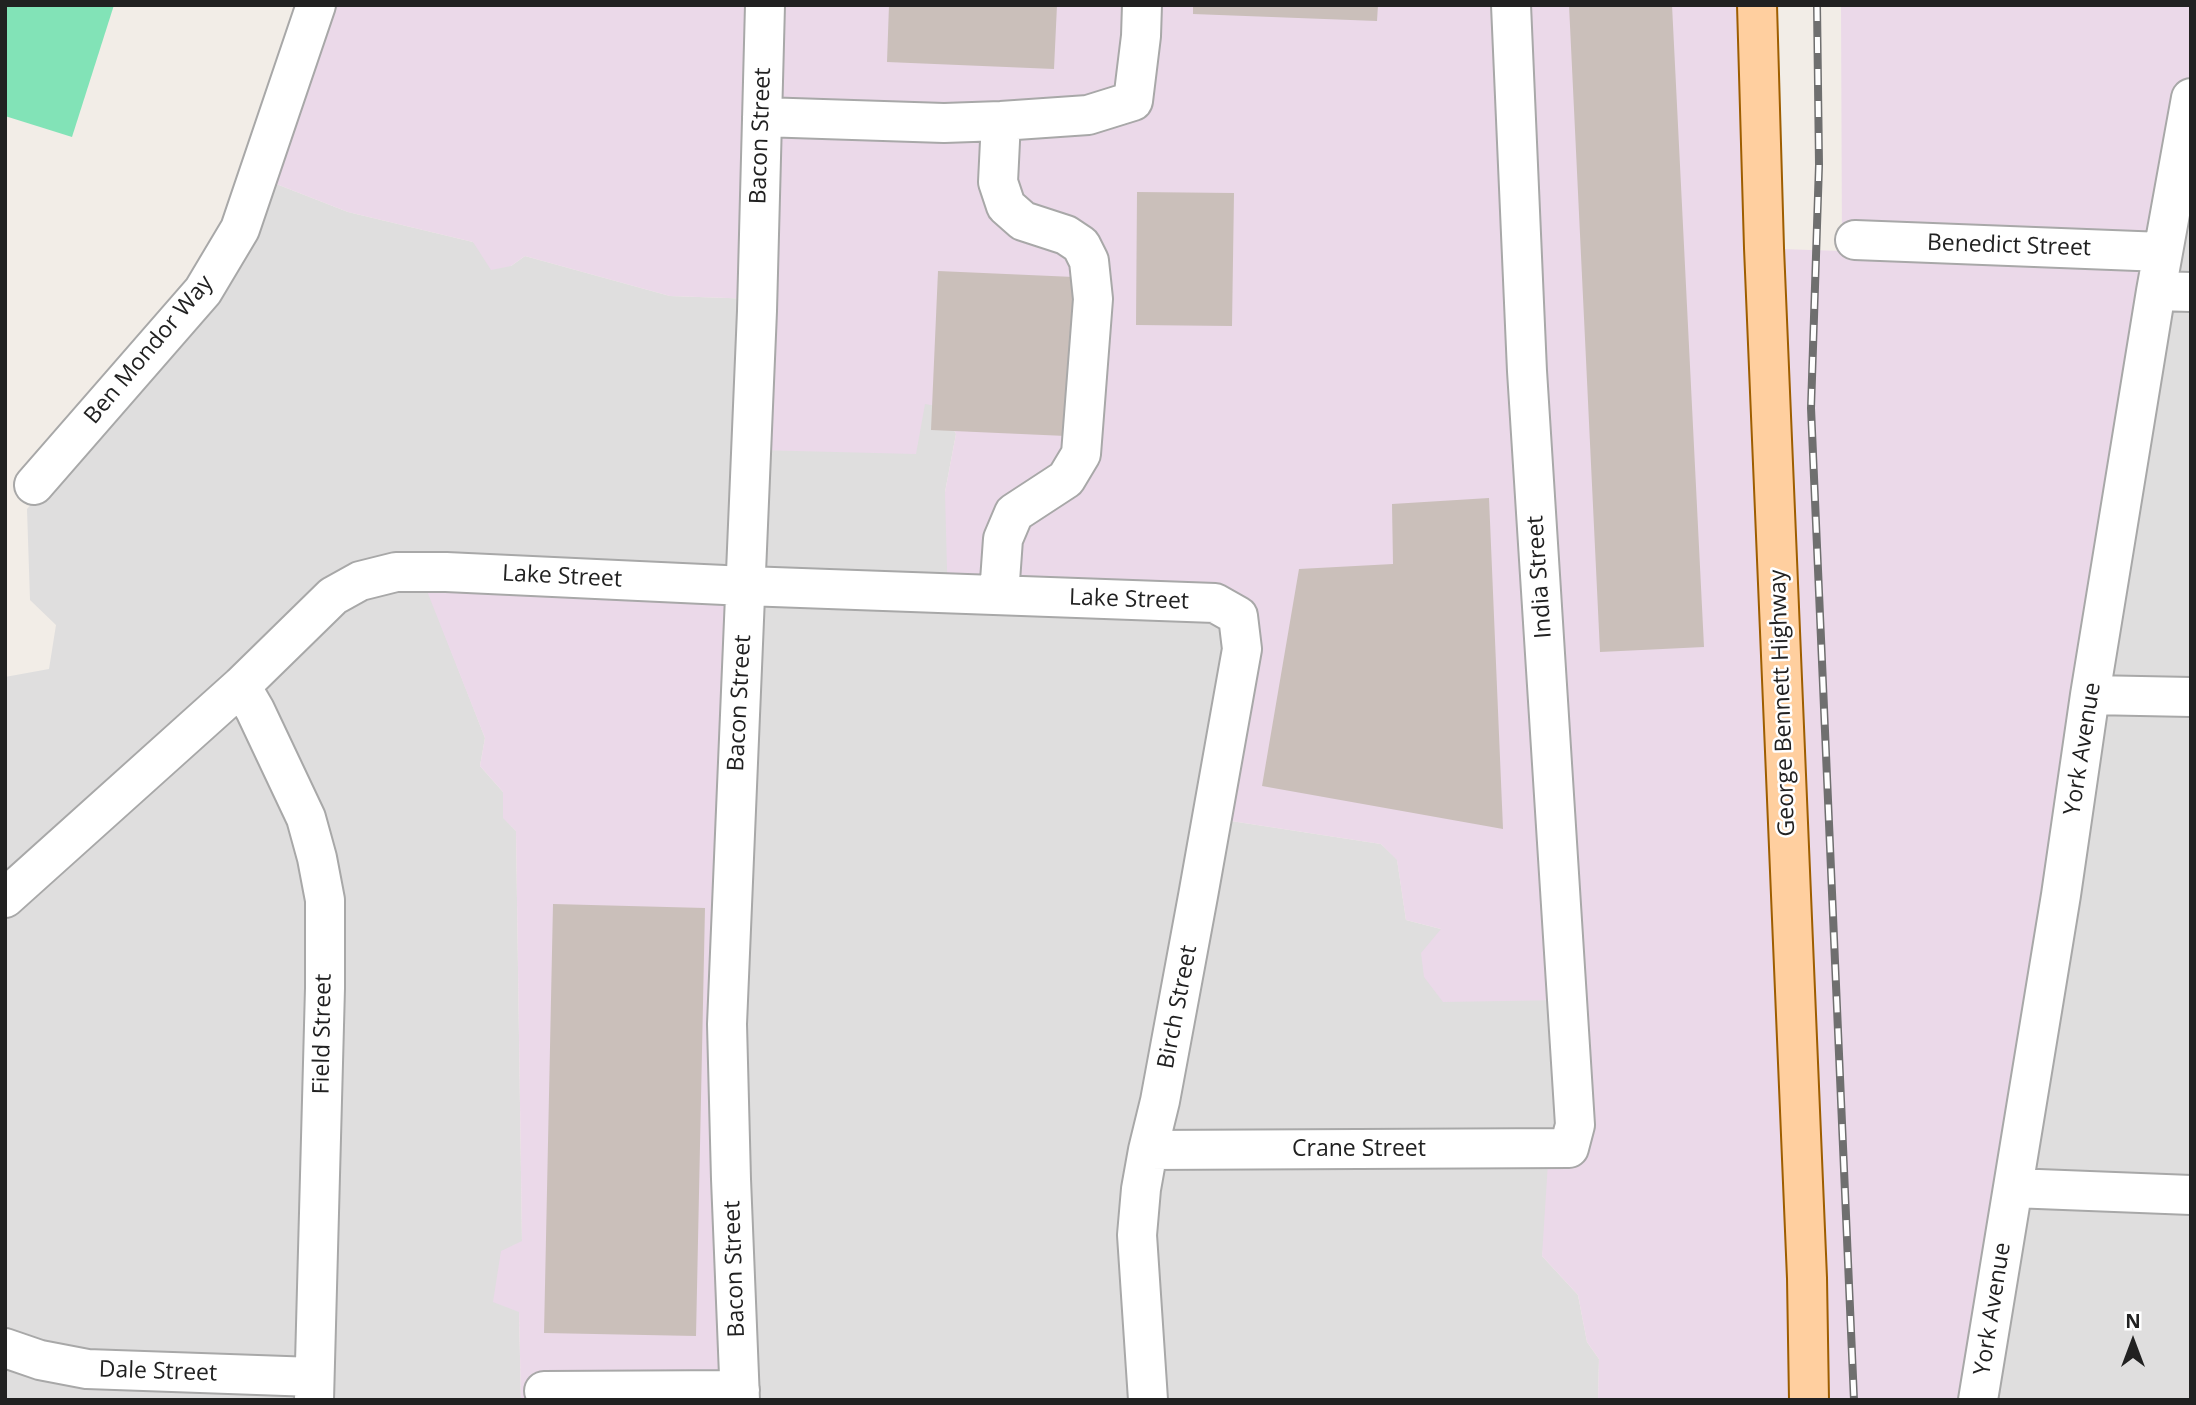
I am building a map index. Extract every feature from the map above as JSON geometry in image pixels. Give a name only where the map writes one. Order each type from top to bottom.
[{"type":"main road","name":"George Bennett Highway","points":[[1757,5],[1765,275],[1810,1400]]},
{"type":"street","name":"Ben Mondor Way","points":[[34,485],[203,291],[240,229],[316,5]]},
{"type":"street","name":"Bacon Street","points":[[740,1395],[727,1024],[746,586],[765,5]]},
{"type":"street","points":[[762,117],[944,123],[1088,115],[1133,101],[1142,5]]},
{"type":"street","name":"India Street","points":[[1511,5],[1527,371],[1575,1125],[1569,1148]]},
{"type":"street","name":"York Avenue","points":[[1978,1400],[2061,895],[2090,695],[2174,291],[2163,252],[2191,98]]},
{"type":"street","points":[[999,595],[1003,539],[1014,513],[1066,479],[1081,453],[1093,299],[1089,261],[1081,245],[1066,235],[1023,221],[1006,206],[998,182],[1001,121]]},
{"type":"street","name":"Benedict Street","points":[[1855,240],[2163,252]]},
{"type":"street","name":"Lake Street","points":[[5,898],[241,686],[332,596],[360,581],[396,572],[459,572],[746,586],[1215,603],[1238,616]]},
{"type":"street","name":"Birch Street","points":[[1148,1400],[1137,1235],[1141,1189],[1160,1101],[1239,662],[1241,649],[1238,616]]},
{"type":"street","name":"Field Street","points":[[241,686],[306,818],[325,900],[314,1388]]},
{"type":"street","points":[[2090,695],[2191,697]]},
{"type":"street","name":"Crane Street","points":[[1148,1150],[1569,1148]]},
{"type":"street","points":[[2013,1188],[2191,1195]]},
{"type":"street","name":"Dale Street","points":[[5,1348],[40,1360],[86,1370],[314,1388]]},
{"type":"street","points":[[544,1391],[740,1395]]},
{"type":"shaded area","points":[[318,5],[1757,5],[1780,249],[1842,251],[1841,5],[2191,5],[2191,143],[1987,1400],[1598,1400],[1599,1359],[1587,1342],[1578,1295],[1542,1256],[1548,1163],[1574,1153],[1566,1000],[1443,1002],[1424,977],[1421,953],[1441,929],[1406,920],[1397,860],[1381,844],[1231,821],[1227,815],[1238,619],[948,607],[945,492],[956,434],[942,407],[925,404],[916,454],[755,450],[757,299],[670,296],[525,256],[511,266],[491,270],[473,242],[348,212],[266,180]]},
{"type":"shaded area","points":[[2191,143],[2191,1400],[1987,1400]]},
{"type":"shaded area","points":[[266,180],[348,212],[473,242],[511,266],[525,256],[670,296],[757,299],[925,403],[942,407],[956,434],[945,492],[1238,619],[1231,821],[1381,844],[1397,859],[1406,920],[1441,929],[1566,1000],[1572,1069],[1542,1256],[1578,1295],[1587,1342],[1599,1359],[1598,1400],[738,1400],[731,1241],[428,591],[485,738],[480,766],[503,792],[503,817],[516,831],[522,1241],[519,1312],[521,1400],[5,1400],[5,677],[49,669],[56,625],[30,600],[27,509],[216,293]]},
{"type":"shaded area","points":[[489,589],[745,602],[738,1400],[521,1400],[519,1312],[493,1302],[501,1251],[522,1241],[516,831],[503,818],[503,792],[480,766],[485,738],[427,591]]},
{"type":"green space","points":[[5,5],[114,5],[72,137],[5,116]]},
{"type":"building","points":[[889,5],[1057,5],[1054,69],[887,62]]},
{"type":"building","points":[[1193,5],[1378,5],[1377,21],[1193,14]]},
{"type":"building","points":[[1569,5],[1672,5],[1704,647],[1600,652]]},
{"type":"building","points":[[1137,192],[1234,193],[1232,326],[1136,325]]},
{"type":"building","points":[[938,271],[1074,277],[1066,436],[931,430]]},
{"type":"building","points":[[1489,498],[1503,829],[1262,786],[1299,569],[1393,564],[1392,504]]},
{"type":"building","points":[[553,904],[705,908],[696,1336],[544,1333]]},
{"type":"railway","points":[[1817,5],[1819,165],[1811,408],[1854,1400]]}]
